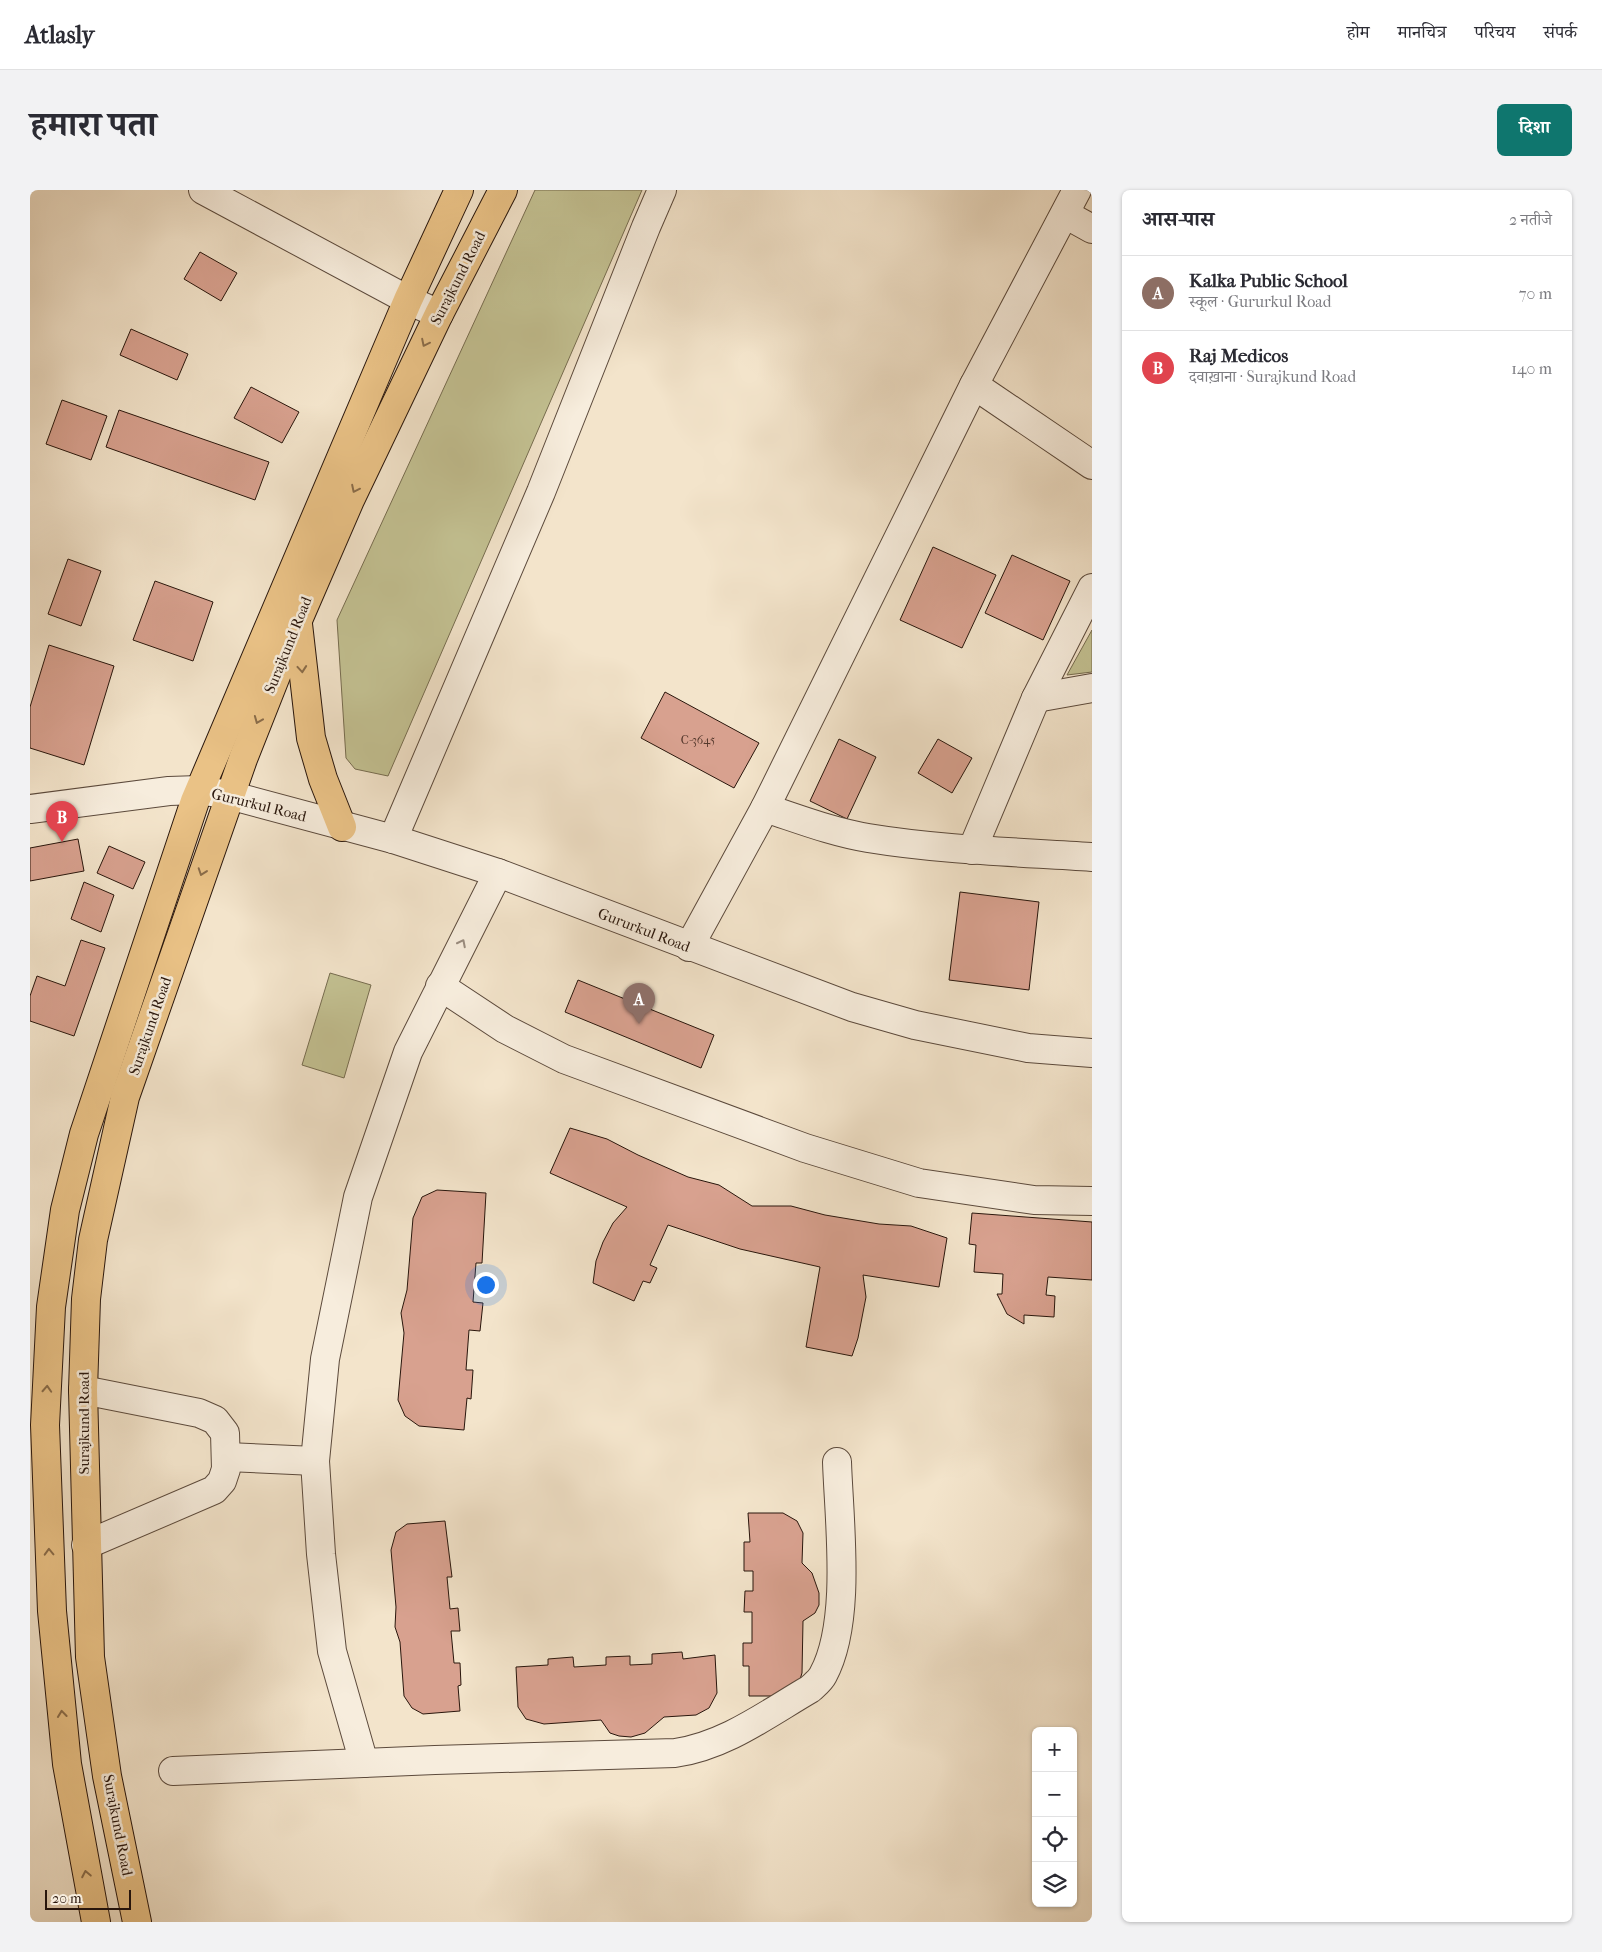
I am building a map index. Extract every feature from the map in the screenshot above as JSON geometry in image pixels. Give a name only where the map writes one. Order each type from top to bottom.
[{"type":"main road","name":"Surajkund Road","points":[[96,1922],[67,1764],[52,1611],[45,1425],[51,1307],[66,1210],[84,1134],[199,790],[408,300],[459,190]]},
{"type":"main road","name":"Surajkund Road","points":[[137,1922],[107,1776],[92,1666],[86,1545],[83,1390],[86,1299],[93,1240],[126,1097],[229,795],[298,620],[350,500],[439,314],[503,190]]},
{"type":"main road","points":[[298,620],[311,738],[323,779],[342,827]]},
{"type":"street","points":[[203,190],[408,300],[439,314]]},
{"type":"street","points":[[393,839],[538,502],[646,226],[662,190]]},
{"type":"street","points":[[689,947],[765,808],[974,385],[1077,190]]},
{"type":"street","points":[[1065,214],[1092,229]]},
{"type":"street","points":[[974,385],[1092,465]]},
{"type":"street","points":[[972,850],[1036,698],[1092,588]]},
{"type":"street","points":[[1036,698],[1092,688]]},
{"type":"street","name":"Gururkul Road","points":[[30,809],[169,791],[199,790],[229,795],[342,827],[393,839],[498,873],[852,1008],[915,1025],[1028,1048],[1092,1053]]},
{"type":"street","points":[[765,808],[830,830],[868,838],[972,850],[1092,857]]},
{"type":"street","points":[[364,1763],[332,1651],[321,1554],[315,1461],[325,1359],[358,1197],[408,1052],[498,873]]},
{"type":"street","points":[[440,986],[505,1028],[564,1059],[805,1148],[919,1183],[1034,1200],[1092,1201]]},
{"type":"street","points":[[83,1390],[199,1413],[215,1420],[225,1433],[227,1456],[222,1481],[214,1490],[86,1545]]},
{"type":"street","points":[[227,1456],[315,1461]]},
{"type":"street","points":[[173,1771],[364,1763],[605,1757],[697,1750],[739,1731],[810,1689],[822,1678],[828,1663],[835,1642],[841,1579],[837,1462]]},
{"type":"shaded area","points":[[535,190],[642,190],[388,776],[355,769],[346,758],[337,620]]},
{"type":"shaded area","points":[[1092,630],[1092,672],[1067,675]]},
{"type":"shaded area","points":[[330,973],[371,985],[344,1078],[302,1065]]},
{"type":"building","points":[[200,252],[237,273],[221,301],[184,279]]},
{"type":"building","points":[[131,329],[188,354],[177,380],[120,355]]},
{"type":"building","points":[[251,387],[299,412],[282,443],[234,418]]},
{"type":"building","points":[[62,400],[107,416],[91,460],[46,444]]},
{"type":"building","points":[[119,410],[269,462],[255,500],[106,447]]},
{"type":"building","points":[[933,547],[996,575],[962,648],[900,620]]},
{"type":"building","points":[[1012,555],[1070,581],[1043,640],[985,613]]},
{"type":"building","points":[[68,559],[101,571],[81,626],[48,614]]},
{"type":"building","points":[[155,581],[213,602],[193,661],[133,640]]},
{"type":"building","points":[[49,645],[114,666],[84,765],[30,748],[30,707]]},
{"type":"building","points":[[665,692],[759,743],[734,788],[641,738]]},
{"type":"building","points":[[839,739],[876,757],[847,819],[810,801]]},
{"type":"building","points":[[938,739],[972,758],[952,793],[918,773]]},
{"type":"building","points":[[78,839],[84,871],[30,881],[30,848]]},
{"type":"building","points":[[109,846],[145,862],[133,889],[97,873]]},
{"type":"building","points":[[84,882],[114,895],[101,932],[71,919]]},
{"type":"building","points":[[960,892],[1039,902],[1029,990],[949,980]]},
{"type":"building","points":[[81,940],[105,948],[74,1036],[30,1021],[30,996],[37,976],[65,986]]},
{"type":"building","points":[[578,980],[714,1035],[701,1068],[565,1012]]},
{"type":"building","points":[[570,1128],[607,1139],[688,1177],[719,1185],[752,1206],[791,1206],[825,1215],[879,1224],[911,1226],[947,1238],[939,1287],[863,1275],[866,1297],[858,1338],[852,1356],[806,1347],[820,1267],[740,1249],[668,1225],[650,1265],[657,1268],[650,1283],[643,1281],[634,1301],[593,1283],[596,1261],[603,1242],[613,1223],[627,1207],[550,1173]]},
{"type":"building","points":[[437,1190],[486,1193],[482,1263],[476,1263],[473,1302],[483,1303],[480,1331],[469,1330],[466,1370],[473,1370],[471,1399],[467,1398],[464,1430],[419,1426],[405,1416],[398,1400],[404,1333],[401,1313],[407,1290],[413,1218],[422,1197]]},
{"type":"building","points":[[972,1213],[1092,1222],[1092,1280],[1048,1277],[1046,1295],[1055,1296],[1054,1317],[1024,1315],[1024,1324],[1007,1314],[997,1294],[1002,1294],[1003,1274],[974,1272],[976,1245],[969,1244]]},
{"type":"building","points":[[748,1513],[783,1513],[797,1521],[803,1533],[802,1563],[812,1573],[819,1593],[819,1605],[815,1613],[803,1621],[802,1673],[797,1689],[786,1696],[749,1696],[749,1666],[743,1666],[743,1643],[752,1643],[752,1612],[744,1612],[745,1591],[753,1591],[753,1571],[744,1571],[744,1542],[750,1542]]},
{"type":"building","points":[[445,1521],[452,1577],[447,1577],[450,1609],[458,1608],[460,1631],[451,1631],[454,1663],[460,1663],[461,1685],[458,1686],[460,1711],[423,1714],[412,1708],[404,1696],[400,1642],[395,1627],[396,1607],[391,1550],[396,1532],[407,1524]]},
{"type":"building","points":[[682,1652],[683,1659],[715,1655],[717,1693],[709,1708],[696,1715],[664,1717],[645,1733],[631,1737],[619,1736],[610,1733],[601,1720],[544,1724],[526,1719],[518,1707],[516,1667],[548,1665],[548,1659],[573,1657],[574,1667],[606,1665],[606,1657],[630,1656],[630,1665],[652,1664],[652,1654]]},
{"type":"place","name":"Raj Medicos","points":[[62,842]]},
{"type":"place","name":"Kalka Public School","points":[[639,1024]]}]
